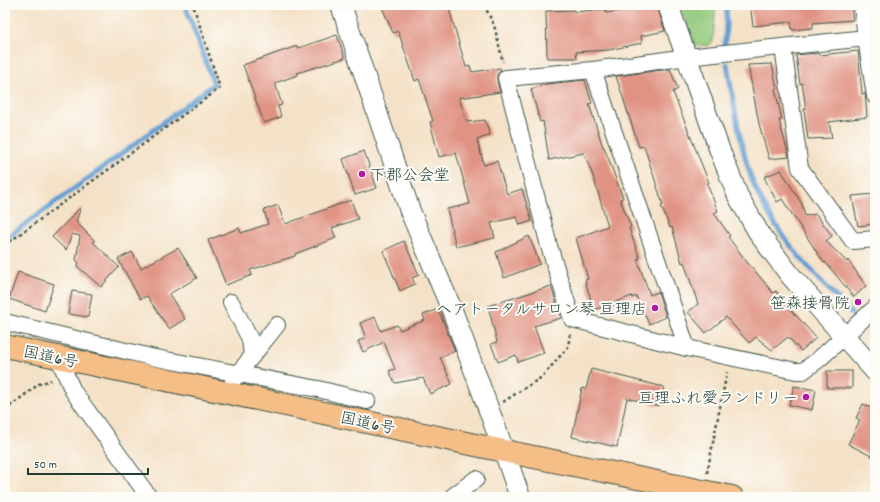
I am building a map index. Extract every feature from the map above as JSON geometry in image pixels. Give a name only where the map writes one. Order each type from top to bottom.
[{"type":"highway","name":"国道6号","points":[[5,346],[61,366],[223,392],[732,497]]},
{"type":"street","points":[[341,5],[410,211],[452,310],[520,497]]},
{"type":"street","points":[[668,5],[722,157],[738,196],[760,235],[790,275],[875,371]]},
{"type":"street","points":[[862,5],[875,96]]},
{"type":"street","points":[[866,38],[687,57],[593,70],[506,78],[547,239],[572,319],[687,348],[796,371],[803,371],[818,360],[875,308]]},
{"type":"street","points":[[783,47],[800,168],[853,241],[875,239]]},
{"type":"street","points":[[593,70],[687,348]]},
{"type":"street","points":[[231,302],[250,339],[252,356]]},
{"type":"street","points":[[5,322],[151,357],[318,389],[367,401]]},
{"type":"street","points":[[223,392],[277,324]]},
{"type":"street","points":[[61,366],[73,391],[149,497]]},
{"type":"street","points":[[452,497],[476,479]]},
{"type":"path","points":[[5,245],[220,88],[193,5]]},
{"type":"path","points":[[484,5],[494,25],[506,78]]},
{"type":"path","points":[[497,406],[542,377],[568,347],[572,319]]},
{"type":"path","points":[[707,474],[730,356]]},
{"type":"path","points":[[5,410],[61,366]]},
{"type":"green space","points":[[680,5],[716,5],[713,41],[709,46],[694,45]]},
{"type":"building","points":[[381,5],[448,5],[466,67],[470,66],[472,72],[500,68],[501,70],[497,75],[497,80],[500,92],[459,98],[467,122],[485,120],[490,135],[477,140],[484,165],[497,161],[507,194],[522,189],[532,221],[520,225],[517,217],[491,223],[495,238],[456,247],[447,209],[470,204],[456,153],[439,157],[430,122],[433,121],[419,79],[415,81],[398,31],[393,33]]},
{"type":"building","points":[[638,5],[657,5],[665,31],[641,36],[642,43],[609,50],[576,52],[577,58],[547,58],[546,11],[574,10],[574,12],[606,9],[606,13],[639,8]]},
{"type":"building","points":[[750,5],[851,5],[853,20],[813,23],[813,28],[792,30],[791,22],[753,26]]},
{"type":"building","points":[[337,35],[345,58],[297,73],[298,75],[275,83],[282,105],[278,106],[281,117],[264,123],[243,65],[297,46],[298,48]]},
{"type":"building","points":[[858,51],[862,94],[865,93],[867,117],[829,122],[832,138],[808,139],[804,109],[806,109],[802,83],[800,84],[796,55],[819,53],[820,55]]},
{"type":"building","points":[[772,64],[777,89],[775,89],[782,120],[779,120],[789,157],[769,159],[759,124],[748,65]]},
{"type":"building","points":[[670,69],[678,89],[673,92],[709,183],[707,184],[718,211],[714,213],[730,236],[728,237],[750,266],[773,293],[776,291],[816,338],[801,351],[788,337],[772,350],[756,337],[749,343],[726,317],[706,333],[688,312],[698,304],[684,262],[682,263],[672,227],[670,228],[661,206],[663,205],[644,146],[639,147],[616,76]]},
{"type":"building","points":[[585,80],[592,103],[589,104],[603,147],[623,198],[620,199],[631,227],[629,228],[640,259],[637,259],[650,295],[658,292],[666,317],[649,324],[636,296],[632,298],[632,296],[594,310],[585,280],[588,279],[576,238],[608,226],[593,176],[584,153],[549,160],[543,121],[540,122],[531,89],[547,84]]},
{"type":"building","points":[[364,151],[377,188],[355,195],[343,159]]},
{"type":"building","points":[[781,170],[802,204],[805,216],[816,214],[832,236],[826,241],[847,262],[848,260],[866,286],[854,297],[825,262],[824,263],[782,199],[777,202],[764,177]]},
{"type":"building","points":[[875,194],[875,224],[858,226],[852,196]]},
{"type":"building","points":[[351,200],[358,219],[332,228],[336,238],[295,254],[295,256],[250,270],[252,275],[226,285],[208,240],[239,228],[241,233],[268,224],[264,210],[278,205],[285,224]]},
{"type":"building","points":[[81,207],[76,222],[95,241],[93,242],[119,267],[101,287],[77,266],[79,263],[76,260],[80,236],[72,234],[66,250],[52,237]]},
{"type":"building","points":[[529,236],[540,264],[504,278],[496,252]]},
{"type":"building","points":[[404,241],[419,275],[412,278],[415,284],[400,291],[383,251]]},
{"type":"building","points":[[178,248],[197,278],[169,294],[185,319],[169,329],[147,296],[140,299],[118,259],[132,252],[141,268]]},
{"type":"building","points":[[18,272],[54,284],[45,311],[9,299]]},
{"type":"building","points":[[551,286],[561,318],[534,326],[544,353],[518,362],[516,355],[498,362],[491,344],[497,342],[488,306]]},
{"type":"building","points":[[72,291],[92,294],[88,317],[68,314]]},
{"type":"building","points":[[438,309],[455,351],[440,357],[452,384],[430,394],[423,378],[395,383],[389,371],[395,369],[384,342],[363,352],[358,341],[366,338],[360,323],[375,317],[381,331],[397,325],[400,330],[425,320],[423,315]]},
{"type":"building","points":[[591,369],[664,387],[659,406],[627,398],[617,447],[572,437],[582,388],[586,389]]},
{"type":"building","points":[[827,371],[852,371],[852,388],[827,388]]},
{"type":"building","points":[[794,386],[816,390],[812,410],[789,405]]},
{"type":"building","points":[[863,404],[875,410],[875,458],[848,444],[860,420],[856,418]]},
{"type":"waterway","points":[[5,239],[214,84],[185,5]]},
{"type":"waterway","points":[[725,44],[727,5]]},
{"type":"waterway","points":[[727,64],[737,123],[747,166],[760,199],[782,234],[795,251],[822,283],[851,313]]},
{"type":"waterway","points":[[869,333],[875,338]]},
{"type":"place","name":"下郡公会堂","points":[[362,174]]},
{"type":"place","name":"笹森接骨院","points":[[858,302]]},
{"type":"place","name":"ヘアトータルサロン琴 亘理店","points":[[655,308]]},
{"type":"place","name":"亘理ふれ愛ランドリー","points":[[806,397]]}]
